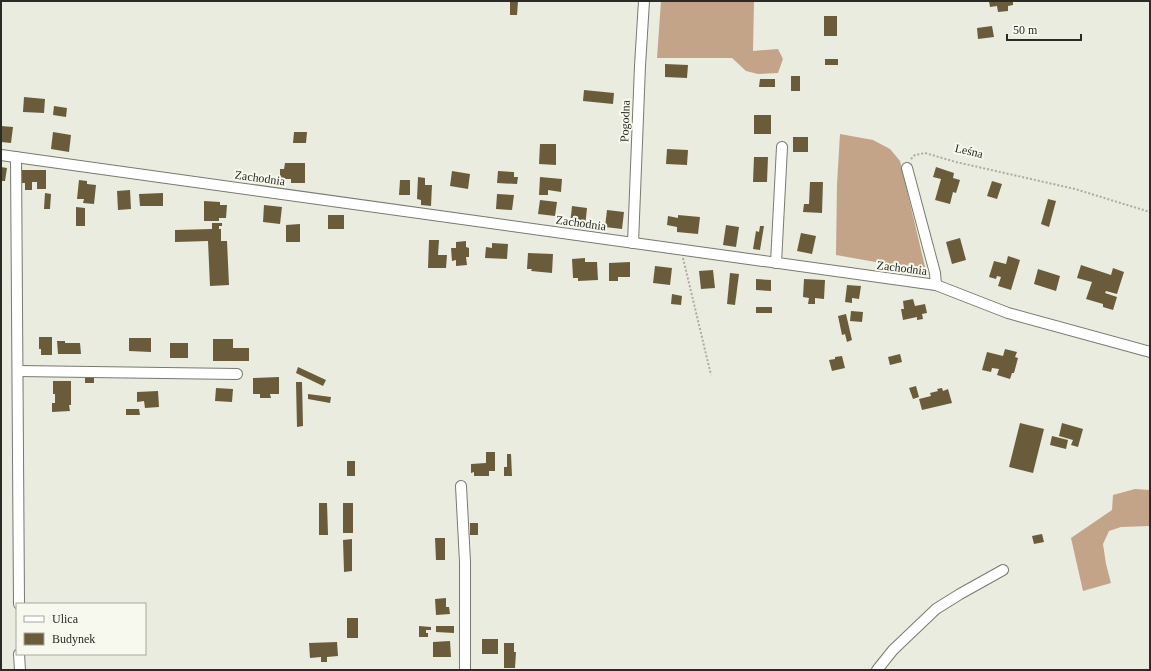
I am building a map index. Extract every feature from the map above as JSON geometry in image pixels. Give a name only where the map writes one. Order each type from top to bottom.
[{"type":"street","name":"Pogodna","points":[[633,243],[644,1]]},
{"type":"street","points":[[776,263],[782,147]]},
{"type":"street","name":"Zachodnia","points":[[1,155],[936,285],[1008,313],[1150,352]]},
{"type":"street","points":[[16,157],[19,603]]},
{"type":"street","points":[[907,168],[935,273],[936,285]]},
{"type":"street","points":[[18,370],[237,374]]},
{"type":"street","points":[[461,486],[465,562],[465,670]]},
{"type":"street","points":[[877,670],[893,650],[936,609],[1003,570]]},
{"type":"street","points":[[19,655],[20,670]]},
{"type":"path","name":"Leśna","points":[[907,168],[908,162],[915,155],[925,153],[956,162],[1075,189],[1150,212]]},
{"type":"path","points":[[680,249],[711,375]]},
{"type":"shaded area","points":[[661,1],[754,1],[753,51],[778,49],[783,59],[778,73],[758,74],[746,71],[732,58],[657,58]]},
{"type":"shaded area","points":[[840,134],[873,140],[890,149],[900,161],[926,271],[836,255],[837,184]]},
{"type":"shaded area","points":[[1135,489],[1150,490],[1150,526],[1121,527],[1109,531],[1103,544],[1111,583],[1083,591],[1071,538],[1112,510],[1113,495]]},
{"type":"building","points":[[510,1],[518,1],[517,15],[510,15]]},
{"type":"building","points":[[989,1],[1013,1],[1013,5],[1008,6],[1008,11],[998,12],[997,6],[990,7]]},
{"type":"building","points":[[824,16],[837,16],[837,36],[824,36]]},
{"type":"building","points":[[992,26],[994,37],[978,39],[977,28]]},
{"type":"building","points":[[825,59],[838,59],[838,65],[825,65]]},
{"type":"building","points":[[665,64],[688,65],[687,78],[665,77]]},
{"type":"building","points":[[791,76],[800,76],[800,91],[791,91]]},
{"type":"building","points":[[760,79],[775,79],[775,87],[759,87]]},
{"type":"building","points":[[584,90],[614,93],[613,104],[583,101]]},
{"type":"building","points":[[24,97],[45,99],[44,113],[23,112]]},
{"type":"building","points":[[54,106],[67,108],[66,117],[53,115]]},
{"type":"building","points":[[754,115],[771,115],[771,134],[754,134]]},
{"type":"building","points":[[1,126],[13,127],[11,143],[1,142]]},
{"type":"building","points":[[53,132],[71,135],[69,152],[51,149]]},
{"type":"building","points":[[294,132],[307,132],[306,143],[293,143]]},
{"type":"building","points":[[793,137],[808,137],[808,152],[793,152]]},
{"type":"building","points":[[540,144],[556,144],[556,165],[539,164]]},
{"type":"building","points":[[667,149],[688,150],[687,165],[666,164]]},
{"type":"building","points":[[754,157],[768,157],[767,182],[753,182]]},
{"type":"building","points":[[285,163],[305,163],[305,183],[291,183],[291,179],[280,179],[280,169],[284,169]]},
{"type":"building","points":[[1,167],[7,168],[5,181],[1,181]]},
{"type":"building","points":[[936,167],[954,173],[953,178],[960,180],[956,193],[953,192],[950,204],[935,200],[941,179],[933,177]]},
{"type":"building","points":[[21,170],[46,170],[46,189],[37,189],[37,182],[32,182],[32,190],[25,190],[25,183],[21,183]]},
{"type":"building","points":[[452,171],[470,174],[468,189],[450,186]]},
{"type":"building","points":[[498,171],[514,172],[514,177],[518,177],[517,184],[497,183]]},
{"type":"building","points":[[418,177],[425,178],[425,185],[432,185],[431,206],[421,205],[421,200],[417,199]]},
{"type":"building","points":[[540,177],[562,179],[561,192],[548,190],[548,195],[539,195]]},
{"type":"building","points":[[79,180],[87,181],[87,184],[96,185],[94,204],[83,203],[84,199],[77,199]]},
{"type":"building","points":[[400,180],[410,180],[410,195],[399,195]]},
{"type":"building","points":[[992,181],[1002,184],[997,199],[987,196]]},
{"type":"building","points":[[810,182],[823,182],[822,213],[803,212],[804,204],[809,204]]},
{"type":"building","points":[[130,190],[131,209],[118,210],[117,191]]},
{"type":"building","points":[[45,193],[51,194],[50,209],[44,209]]},
{"type":"building","points":[[163,193],[163,206],[140,206],[139,194]]},
{"type":"building","points":[[497,194],[514,195],[512,210],[496,209]]},
{"type":"building","points":[[1048,199],[1056,201],[1049,227],[1041,224]]},
{"type":"building","points":[[540,200],[557,202],[555,216],[538,214]]},
{"type":"building","points":[[204,201],[220,202],[220,205],[227,205],[226,218],[219,218],[219,221],[204,221]]},
{"type":"building","points":[[264,205],[282,207],[280,224],[263,222]]},
{"type":"building","points":[[572,206],[587,208],[585,227],[570,225]]},
{"type":"building","points":[[76,207],[85,208],[85,226],[76,226]]},
{"type":"building","points":[[607,210],[624,212],[622,229],[605,227]]},
{"type":"building","points":[[328,215],[344,215],[344,229],[328,229]]},
{"type":"building","points":[[678,215],[700,217],[698,234],[677,232],[677,227],[667,225],[668,216],[678,218]]},
{"type":"building","points":[[212,223],[222,223],[222,226],[219,226],[219,229],[221,229],[221,241],[227,241],[229,285],[210,286],[208,241],[175,242],[175,230],[212,229]]},
{"type":"building","points":[[300,224],[300,242],[286,242],[286,225]]},
{"type":"building","points":[[726,225],[739,227],[736,247],[723,245]]},
{"type":"building","points":[[760,226],[764,226],[760,250],[753,249],[756,231],[759,232]]},
{"type":"building","points":[[801,233],[816,236],[812,254],[797,251]]},
{"type":"building","points":[[960,238],[966,260],[952,264],[946,242]]},
{"type":"building","points":[[429,240],[439,240],[438,255],[447,255],[446,268],[428,268]]},
{"type":"building","points":[[466,241],[466,247],[469,248],[469,257],[466,257],[467,265],[456,266],[456,260],[452,261],[451,248],[456,248],[456,242]]},
{"type":"building","points":[[492,243],[508,244],[507,259],[485,258],[486,247],[492,248]]},
{"type":"building","points":[[528,253],[553,254],[552,273],[531,271],[532,269],[527,269]]},
{"type":"building","points":[[1008,256],[1020,260],[1011,290],[998,286],[1001,277],[997,276],[996,279],[989,277],[994,261],[1006,264]]},
{"type":"building","points":[[585,258],[585,262],[597,262],[598,280],[578,281],[578,278],[573,278],[572,259]]},
{"type":"building","points":[[630,262],[630,277],[618,277],[618,281],[609,281],[609,263]]},
{"type":"building","points":[[1081,265],[1111,275],[1113,268],[1124,272],[1117,294],[1106,291],[1105,293],[1117,297],[1113,310],[1103,307],[1103,304],[1086,299],[1092,282],[1077,278]]},
{"type":"building","points":[[655,266],[672,268],[670,285],[653,283]]},
{"type":"building","points":[[1038,269],[1060,276],[1056,291],[1034,284]]},
{"type":"building","points":[[713,270],[715,288],[701,289],[699,271]]},
{"type":"building","points":[[730,273],[739,274],[735,305],[727,304]]},
{"type":"building","points":[[756,279],[771,280],[771,291],[756,290]]},
{"type":"building","points":[[804,279],[825,280],[824,299],[815,298],[815,304],[808,304],[809,298],[803,297]]},
{"type":"building","points":[[847,285],[861,286],[859,299],[852,298],[852,303],[845,302]]},
{"type":"building","points":[[672,294],[682,296],[681,305],[671,304]]},
{"type":"building","points":[[913,299],[915,306],[925,304],[927,313],[922,314],[923,319],[917,320],[917,317],[903,320],[901,309],[904,309],[903,301]]},
{"type":"building","points":[[756,307],[772,307],[772,313],[756,313]]},
{"type":"building","points":[[851,311],[863,312],[862,322],[850,321]]},
{"type":"building","points":[[846,314],[852,340],[847,342],[845,334],[842,335],[838,316]]},
{"type":"building","points":[[39,337],[52,337],[52,355],[41,355],[41,349],[39,349]]},
{"type":"building","points":[[129,338],[151,338],[151,352],[129,351]]},
{"type":"building","points":[[213,339],[233,339],[233,348],[249,348],[249,361],[213,361]]},
{"type":"building","points":[[57,341],[65,341],[65,343],[80,343],[81,354],[58,354]]},
{"type":"building","points":[[170,343],[188,343],[188,358],[170,358]]},
{"type":"building","points":[[1005,349],[1017,352],[1015,357],[1018,358],[1014,373],[1012,373],[1010,379],[997,375],[999,369],[992,368],[991,372],[982,370],[987,352],[1003,356]]},
{"type":"building","points":[[900,354],[902,362],[890,365],[888,357]]},
{"type":"building","points":[[842,356],[845,368],[832,371],[829,360]]},
{"type":"building","points":[[298,367],[326,380],[323,386],[296,373]]},
{"type":"building","points":[[85,374],[94,374],[94,383],[85,383]]},
{"type":"building","points":[[279,377],[279,394],[270,394],[271,398],[260,398],[260,394],[253,394],[253,378]]},
{"type":"building","points":[[53,381],[71,381],[70,411],[52,412],[52,403],[55,403]]},
{"type":"building","points":[[296,382],[302,382],[303,426],[297,427]]},
{"type":"building","points":[[916,386],[919,397],[913,399],[909,388]]},
{"type":"building","points":[[216,388],[233,389],[232,402],[215,401]]},
{"type":"building","points":[[942,388],[943,391],[948,389],[952,403],[922,410],[919,399],[931,396],[930,393],[938,391],[937,389]]},
{"type":"building","points":[[158,391],[159,407],[145,408],[144,401],[137,402],[137,392]]},
{"type":"building","points":[[308,394],[331,397],[330,403],[308,399]]},
{"type":"building","points":[[126,409],[139,409],[140,415],[126,415]]},
{"type":"building","points":[[1020,423],[1044,429],[1033,473],[1009,467]]},
{"type":"building","points":[[1062,423],[1083,429],[1078,447],[1071,445],[1073,440],[1059,436]]},
{"type":"building","points":[[1052,436],[1068,440],[1066,449],[1050,445]]},
{"type":"building","points":[[486,452],[495,452],[495,471],[489,471],[489,476],[474,476],[474,472],[471,473],[471,464],[486,463]]},
{"type":"building","points":[[507,454],[511,454],[512,476],[504,476],[504,467],[507,467]]},
{"type":"building","points":[[347,461],[355,461],[355,476],[347,476]]},
{"type":"building","points":[[319,503],[327,503],[328,535],[319,535]]},
{"type":"building","points":[[343,503],[353,503],[353,533],[343,533]]},
{"type":"building","points":[[470,523],[478,523],[478,535],[470,535]]},
{"type":"building","points":[[1042,534],[1044,542],[1034,544],[1032,536]]},
{"type":"building","points":[[435,538],[445,538],[445,560],[436,560]]},
{"type":"building","points":[[352,539],[352,571],[344,572],[343,540]]},
{"type":"building","points":[[446,598],[446,607],[449,607],[450,614],[436,615],[435,599]]},
{"type":"building","points":[[347,618],[358,618],[358,638],[347,638]]},
{"type":"building","points":[[419,626],[431,627],[431,630],[426,630],[428,637],[419,637]]},
{"type":"building","points":[[436,626],[454,626],[454,633],[436,632]]},
{"type":"building","points":[[482,639],[498,639],[498,654],[482,654]]},
{"type":"building","points":[[450,641],[451,657],[433,657],[433,642]]},
{"type":"building","points":[[337,642],[338,656],[327,657],[327,662],[321,662],[321,657],[310,658],[309,643]]},
{"type":"building","points":[[504,643],[514,643],[514,652],[516,652],[515,668],[504,668]]}]
